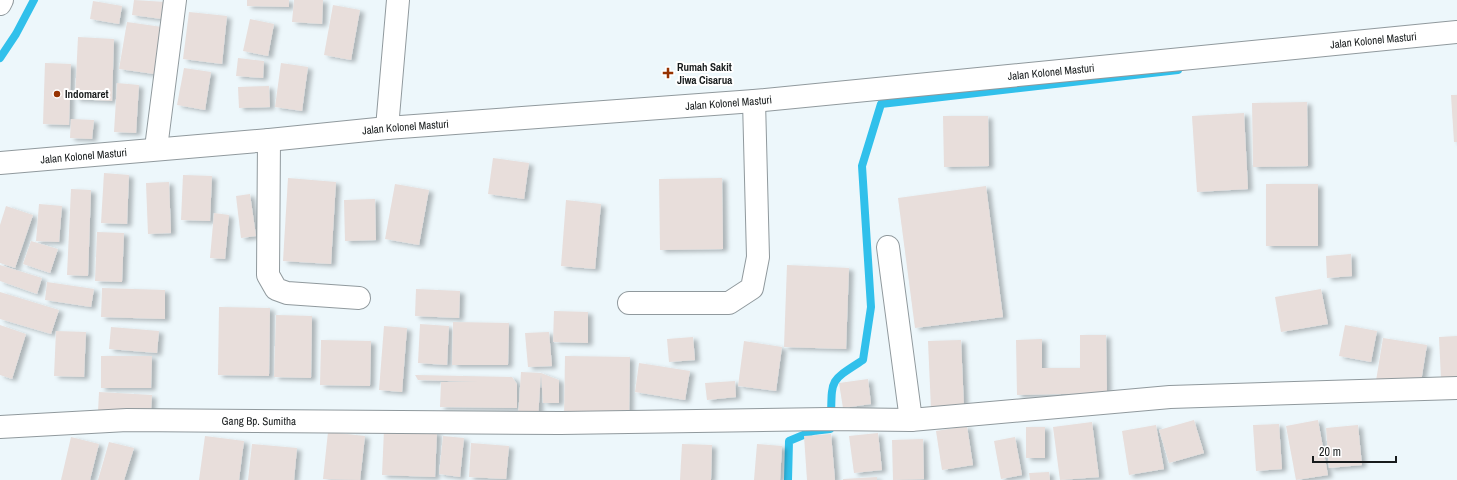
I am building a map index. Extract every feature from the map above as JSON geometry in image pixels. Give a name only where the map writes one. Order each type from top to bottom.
[{"type":"street","points":[[0,4],[2,0]]},
{"type":"street","points":[[156,148],[175,0]]},
{"type":"street","points":[[387,128],[398,0]]},
{"type":"street","name":"Jalan Kolonel Masturi","points":[[0,163],[156,148],[269,140],[387,128],[754,101],[1457,32]]},
{"type":"street","points":[[628,303],[729,303],[752,288],[758,257],[754,101]]},
{"type":"street","points":[[269,140],[268,275],[276,289],[287,293],[358,298]]},
{"type":"street","points":[[888,246],[911,420]]},
{"type":"street","name":"Gang Bp. Sumitha","points":[[0,428],[127,420],[518,423],[828,419],[911,420],[1170,397],[1457,388]]},
{"type":"building","points":[[134,0],[165,2],[162,19],[132,15]]},
{"type":"building","points":[[247,0],[289,0],[289,7],[247,6]]},
{"type":"building","points":[[294,0],[323,0],[322,24],[292,22]]},
{"type":"building","points":[[93,1],[122,6],[119,24],[90,19]]},
{"type":"building","points":[[333,5],[360,10],[351,60],[324,55]]},
{"type":"building","points":[[189,12],[227,16],[222,64],[183,59]]},
{"type":"building","points":[[250,19],[274,24],[268,56],[243,51]]},
{"type":"building","points":[[127,22],[169,28],[161,75],[119,69]]},
{"type":"building","points":[[78,37],[114,39],[112,101],[75,99]]},
{"type":"building","points":[[238,58],[264,61],[263,78],[236,76]]},
{"type":"building","name":"Indomaret","points":[[45,63],[71,64],[69,125],[43,124]]},
{"type":"building","points":[[281,63],[308,67],[302,111],[275,107]]},
{"type":"building","points":[[184,68],[211,72],[205,110],[177,105]]},
{"type":"building","points":[[117,83],[139,85],[136,133],[114,132]]},
{"type":"building","points":[[269,86],[270,107],[239,108],[238,87]]},
{"type":"building","points":[[1451,95],[1457,95],[1457,142],[1454,142]]},
{"type":"building","points":[[1307,102],[1308,166],[1253,167],[1252,103]]},
{"type":"building","points":[[1244,113],[1248,189],[1197,192],[1192,116]]},
{"type":"building","points":[[943,116],[988,116],[989,166],[944,167]]},
{"type":"building","points":[[71,119],[94,120],[92,139],[70,138]]},
{"type":"building","points":[[493,158],[529,163],[524,199],[488,194]]},
{"type":"building","points":[[104,173],[129,175],[127,224],[101,223]]},
{"type":"building","points":[[183,175],[212,176],[210,221],[181,220]]},
{"type":"building","points":[[288,178],[336,182],[331,264],[283,261]]},
{"type":"building","points":[[722,178],[723,249],[660,250],[659,179]]},
{"type":"building","points":[[169,182],[171,233],[148,234],[146,183]]},
{"type":"building","points":[[395,184],[429,190],[419,245],[385,239]]},
{"type":"building","points":[[1266,184],[1318,184],[1318,246],[1266,246]]},
{"type":"building","points":[[986,186],[1003,317],[915,328],[898,198]]},
{"type":"building","points":[[71,189],[91,190],[88,276],[67,275]]},
{"type":"building","points":[[250,194],[256,236],[241,238],[236,196]]},
{"type":"building","points":[[375,199],[376,240],[345,241],[344,200]]},
{"type":"building","points":[[566,200],[601,204],[595,269],[561,266]]},
{"type":"building","points":[[39,204],[62,206],[59,242],[36,241]]},
{"type":"building","points":[[6,206],[33,215],[15,268],[0,263],[0,225]]},
{"type":"building","points":[[214,213],[229,215],[225,259],[210,258]]},
{"type":"building","points":[[97,232],[124,233],[122,282],[95,281]]},
{"type":"building","points":[[31,241],[58,249],[50,273],[23,264]]},
{"type":"building","points":[[1351,254],[1352,276],[1327,278],[1326,256]]},
{"type":"building","points":[[0,265],[42,278],[37,294],[0,281]]},
{"type":"building","points":[[787,265],[849,268],[846,349],[784,347]]},
{"type":"building","points":[[47,282],[94,289],[91,307],[45,300]]},
{"type":"building","points":[[102,288],[165,290],[165,319],[101,317]]},
{"type":"building","points":[[416,289],[460,291],[459,318],[415,316]]},
{"type":"building","points":[[1321,289],[1328,324],[1281,332],[1275,297]]},
{"type":"building","points":[[0,292],[59,310],[51,334],[0,319]]},
{"type":"building","points":[[219,307],[270,308],[269,376],[218,375]]},
{"type":"building","points":[[554,311],[588,312],[588,343],[553,342]]},
{"type":"building","points":[[276,315],[312,316],[311,378],[274,377]]},
{"type":"building","points":[[453,322],[509,323],[508,365],[452,365]]},
{"type":"building","points":[[420,324],[449,326],[447,365],[418,363]]},
{"type":"building","points":[[0,325],[26,334],[12,379],[0,375]]},
{"type":"building","points":[[1345,325],[1377,331],[1371,362],[1339,356]]},
{"type":"building","points":[[384,326],[407,328],[402,392],[379,390]]},
{"type":"building","points":[[111,327],[159,331],[157,353],[109,349]]},
{"type":"building","points":[[56,331],[86,332],[84,377],[54,376]]},
{"type":"building","points":[[549,332],[552,366],[528,367],[525,333]]},
{"type":"building","points":[[1080,335],[1106,335],[1107,393],[1017,395],[1016,340],[1042,339],[1042,368],[1080,368]]},
{"type":"building","points":[[1457,336],[1457,378],[1441,379],[1439,337]]},
{"type":"building","points":[[693,337],[695,360],[669,362],[667,339]]},
{"type":"building","points":[[1383,338],[1427,345],[1420,388],[1376,381]]},
{"type":"building","points":[[321,340],[371,341],[370,386],[320,385]]},
{"type":"building","points":[[961,340],[964,407],[931,409],[928,341]]},
{"type":"building","points":[[744,341],[782,347],[776,391],[738,386]]},
{"type":"building","points":[[101,356],[152,356],[151,388],[101,388]]},
{"type":"building","points":[[565,356],[630,357],[629,419],[564,418]]},
{"type":"building","points":[[639,363],[690,371],[685,400],[635,392]]},
{"type":"building","points":[[521,372],[541,373],[538,418],[518,417]]},
{"type":"building","points":[[541,373],[559,380],[559,403],[543,403]]},
{"type":"building","points":[[415,375],[512,377],[517,384],[517,408],[440,407],[441,382],[477,382],[418,380]]},
{"type":"building","points":[[868,379],[871,404],[843,408],[839,383]]},
{"type":"building","points":[[735,381],[736,397],[707,400],[705,383]]},
{"type":"building","points":[[99,392],[152,395],[151,411],[98,412]]},
{"type":"building","points":[[1194,420],[1204,453],[1169,463],[1159,430]]},
{"type":"building","points":[[1318,420],[1328,475],[1296,480],[1286,426]]},
{"type":"building","points":[[1092,422],[1099,477],[1060,480],[1053,427]]},
{"type":"building","points":[[1279,424],[1282,469],[1256,471],[1253,425]]},
{"type":"building","points":[[1156,425],[1164,469],[1129,475],[1122,431]]},
{"type":"building","points":[[1358,425],[1362,465],[1329,468],[1326,428]]},
{"type":"building","points":[[967,426],[973,465],[942,470],[936,431]]},
{"type":"building","points":[[1026,427],[1045,427],[1045,458],[1026,458]]},
{"type":"building","points":[[384,430],[437,432],[435,477],[382,475]]},
{"type":"building","points":[[328,432],[365,436],[360,480],[323,479]]},
{"type":"building","points":[[878,433],[882,470],[854,473],[849,436]]},
{"type":"building","points":[[831,434],[835,480],[807,480],[804,436]]},
{"type":"building","points":[[205,436],[244,441],[239,480],[199,480]]},
{"type":"building","points":[[443,436],[464,438],[460,477],[439,474]]},
{"type":"building","points":[[71,437],[99,444],[90,480],[61,480]]},
{"type":"building","points":[[1015,437],[1022,475],[1001,479],[994,441]]},
{"type":"building","points":[[923,439],[924,479],[893,480],[892,440]]},
{"type":"building","points":[[109,442],[134,448],[124,480],[98,480]]},
{"type":"building","points":[[471,443],[509,446],[506,479],[469,477]]},
{"type":"building","points":[[252,444],[297,448],[294,480],[248,480]]},
{"type":"building","points":[[682,444],[712,445],[711,480],[680,480]]},
{"type":"building","points":[[757,444],[782,446],[780,480],[754,480]]},
{"type":"building","points":[[1049,472],[1050,480],[1030,480],[1029,473]]},
{"type":"building","points":[[877,477],[877,480],[843,480],[843,479]]},
{"type":"waterway","points":[[0,58],[16,34],[34,0]]},
{"type":"waterway","points":[[831,418],[832,395],[835,382],[838,377],[863,360],[871,307],[862,166],[881,104],[1178,70]]},
{"type":"waterway","points":[[788,480],[789,441],[813,431],[830,429]]},
{"type":"place","name":"Rumah Sakit Jiwa Cisarua","points":[[668,73]]},
{"type":"place","name":"Indomaret","points":[[57,94]]}]
